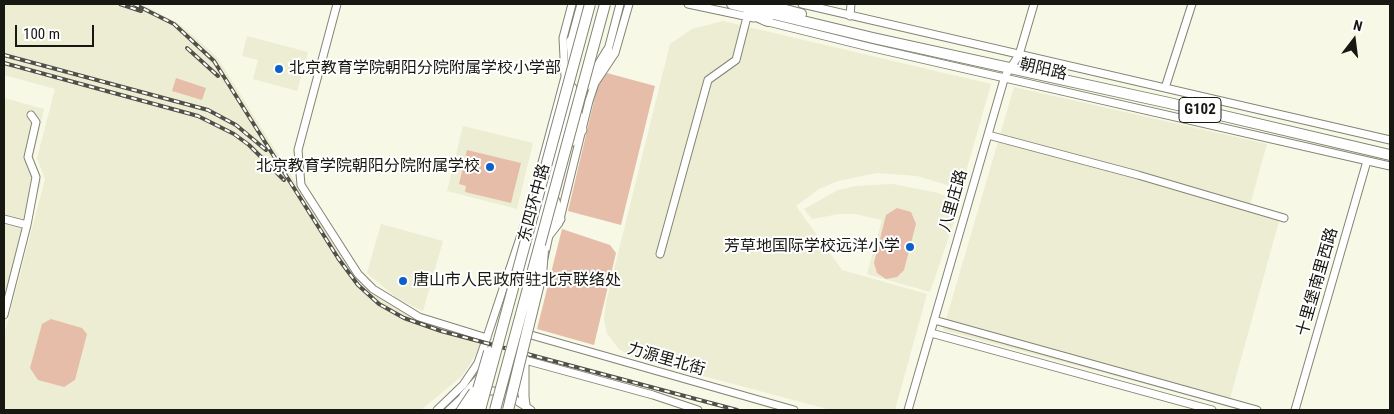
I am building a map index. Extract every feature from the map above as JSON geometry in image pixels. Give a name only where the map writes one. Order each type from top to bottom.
[{"type":"highway","name":"东四环中路","points":[[480,410],[590,4]]},
{"type":"highway","name":"东四环中路","points":[[495,410],[606,4]]},
{"type":"highway","points":[[731,4],[768,21]]},
{"type":"highway","name":"朝阳路","points":[[731,4],[1390,149]]},
{"type":"highway","name":"朝阳路","points":[[763,4],[1012,66],[1390,155]]},
{"type":"highway","points":[[472,410],[530,223]]},
{"type":"highway","points":[[518,408],[519,366],[541,275],[544,226]]},
{"type":"highway","points":[[462,410],[482,377]]},
{"type":"main road","name":"东四环中路","points":[[464,396],[497,359],[575,78],[571,41]]},
{"type":"main road","name":"东四环中路","points":[[518,408],[519,366],[530,306],[548,237],[555,201],[587,81],[608,50]]},
{"type":"main road","points":[[571,142],[582,130],[578,115]]},
{"type":"main road","points":[[555,201],[560,219]]},
{"type":"main road","points":[[514,302],[530,306]]},
{"type":"main road","points":[[497,359],[502,364],[519,366]]},
{"type":"street","points":[[337,4],[298,150],[301,185],[358,274],[373,289],[419,317],[487,338]]},
{"type":"street","name":"东四环中路","points":[[437,410],[463,385],[478,363],[487,338],[529,211],[565,77],[563,38],[572,4]]},
{"type":"street","name":"东四环中路","points":[[571,41],[581,4]]},
{"type":"street","name":"东四环中路","points":[[608,50],[620,4]]},
{"type":"street","name":"东四环中路","points":[[548,237],[559,223],[595,83],[616,53],[628,4]]},
{"type":"street","name":"朝阳路","points":[[688,4],[768,21],[869,47],[1165,88],[1390,140]]},
{"type":"street","name":"朝阳路","points":[[802,4],[850,16],[1012,66],[1390,166]]},
{"type":"street","points":[[850,16],[852,4]]},
{"type":"street","name":"八里庄路","points":[[908,410],[988,135],[1034,4]]},
{"type":"street","points":[[1165,88],[1192,4]]},
{"type":"street","points":[[660,254],[708,80],[736,60],[747,17]]},
{"type":"street","points":[[4,315],[28,226],[36,177],[28,157],[36,122],[31,115]]},
{"type":"street","points":[[988,135],[1138,175],[1284,218]]},
{"type":"street","name":"十里堡南里西路","points":[[1294,410],[1367,161]]},
{"type":"street","points":[[4,219],[28,226]]},
{"type":"street","name":"东四环中路","points":[[519,366],[535,319],[533,295]]},
{"type":"street","points":[[934,320],[1257,410]]},
{"type":"street","points":[[930,333],[1212,410]]},
{"type":"street","name":"力源里北街","points":[[531,335],[794,410]]},
{"type":"street","points":[[519,366],[653,395],[698,410]]},
{"type":"street","points":[[449,410],[464,396],[481,391],[494,391],[511,396],[518,408]]},
{"type":"shaded area","points":[[4,4],[142,4],[178,23],[217,57],[356,279],[369,291],[400,310],[481,338],[479,349],[463,375],[421,410],[4,410],[4,335],[45,179],[37,158],[55,89],[4,75]]},
{"type":"shaded area","points":[[723,21],[991,84],[961,189],[917,176],[877,173],[838,181],[819,189],[796,206],[842,270],[927,294],[895,410],[831,410],[632,357],[619,349],[607,334],[604,319],[606,302],[670,44],[692,29]]},
{"type":"shaded area","name":"北京教育学院朝阳分院附属学校小学部","points":[[247,36],[308,52],[297,91],[253,79],[258,60],[242,56]]},
{"type":"shaded area","points":[[607,73],[655,86],[621,225],[568,211],[598,84]]},
{"type":"shaded area","points":[[176,78],[206,88],[202,100],[172,91]]},
{"type":"shaded area","points":[[1014,87],[1267,144],[1250,205],[1281,214],[1228,406],[943,330]]},
{"type":"shaded area","points":[[4,98],[44,109],[33,158],[41,181],[4,328]]},
{"type":"shaded area","name":"北京教育学院朝阳分院附属学校","points":[[463,126],[533,143],[517,209],[447,191]]},
{"type":"shaded area","points":[[467,150],[521,163],[511,203],[465,192],[466,186],[459,184]]},
{"type":"shaded area","name":"芳草地国际学校远洋小学","points":[[893,184],[938,193],[949,198],[956,205],[957,213],[930,292],[867,274],[882,220],[855,214],[839,214],[812,219],[804,209],[838,190],[856,186]]},
{"type":"shaded area","points":[[897,208],[911,212],[916,224],[904,270],[897,277],[886,279],[877,273],[874,263],[886,215]]},
{"type":"shaded area","points":[[381,224],[443,241],[423,311],[398,299],[367,273]]},
{"type":"shaded area","points":[[562,229],[610,245],[616,253],[594,345],[537,329]]},
{"type":"shaded area","points":[[51,319],[82,328],[87,334],[75,380],[64,387],[38,380],[30,368],[42,324]]},
{"type":"railway","points":[[120,4],[141,11]]},
{"type":"railway","points":[[134,4],[174,24],[214,61],[338,258],[358,285],[379,304],[404,318],[441,331],[737,410]]},
{"type":"railway","points":[[187,48],[218,76]]},
{"type":"railway","points":[[4,55],[208,110],[236,125],[266,150]]},
{"type":"railway","points":[[4,63],[198,116],[234,134],[249,145],[284,180]]},
{"type":"place","name":"北京教育学院朝阳分院附属学校小学部","points":[[279,69]]},
{"type":"place","name":"北京教育学院朝阳分院附属学校","points":[[490,167]]},
{"type":"place","name":"芳草地国际学校远洋小学","points":[[910,247]]},
{"type":"place","name":"唐山市人民政府驻北京联络处","points":[[403,281]]}]
